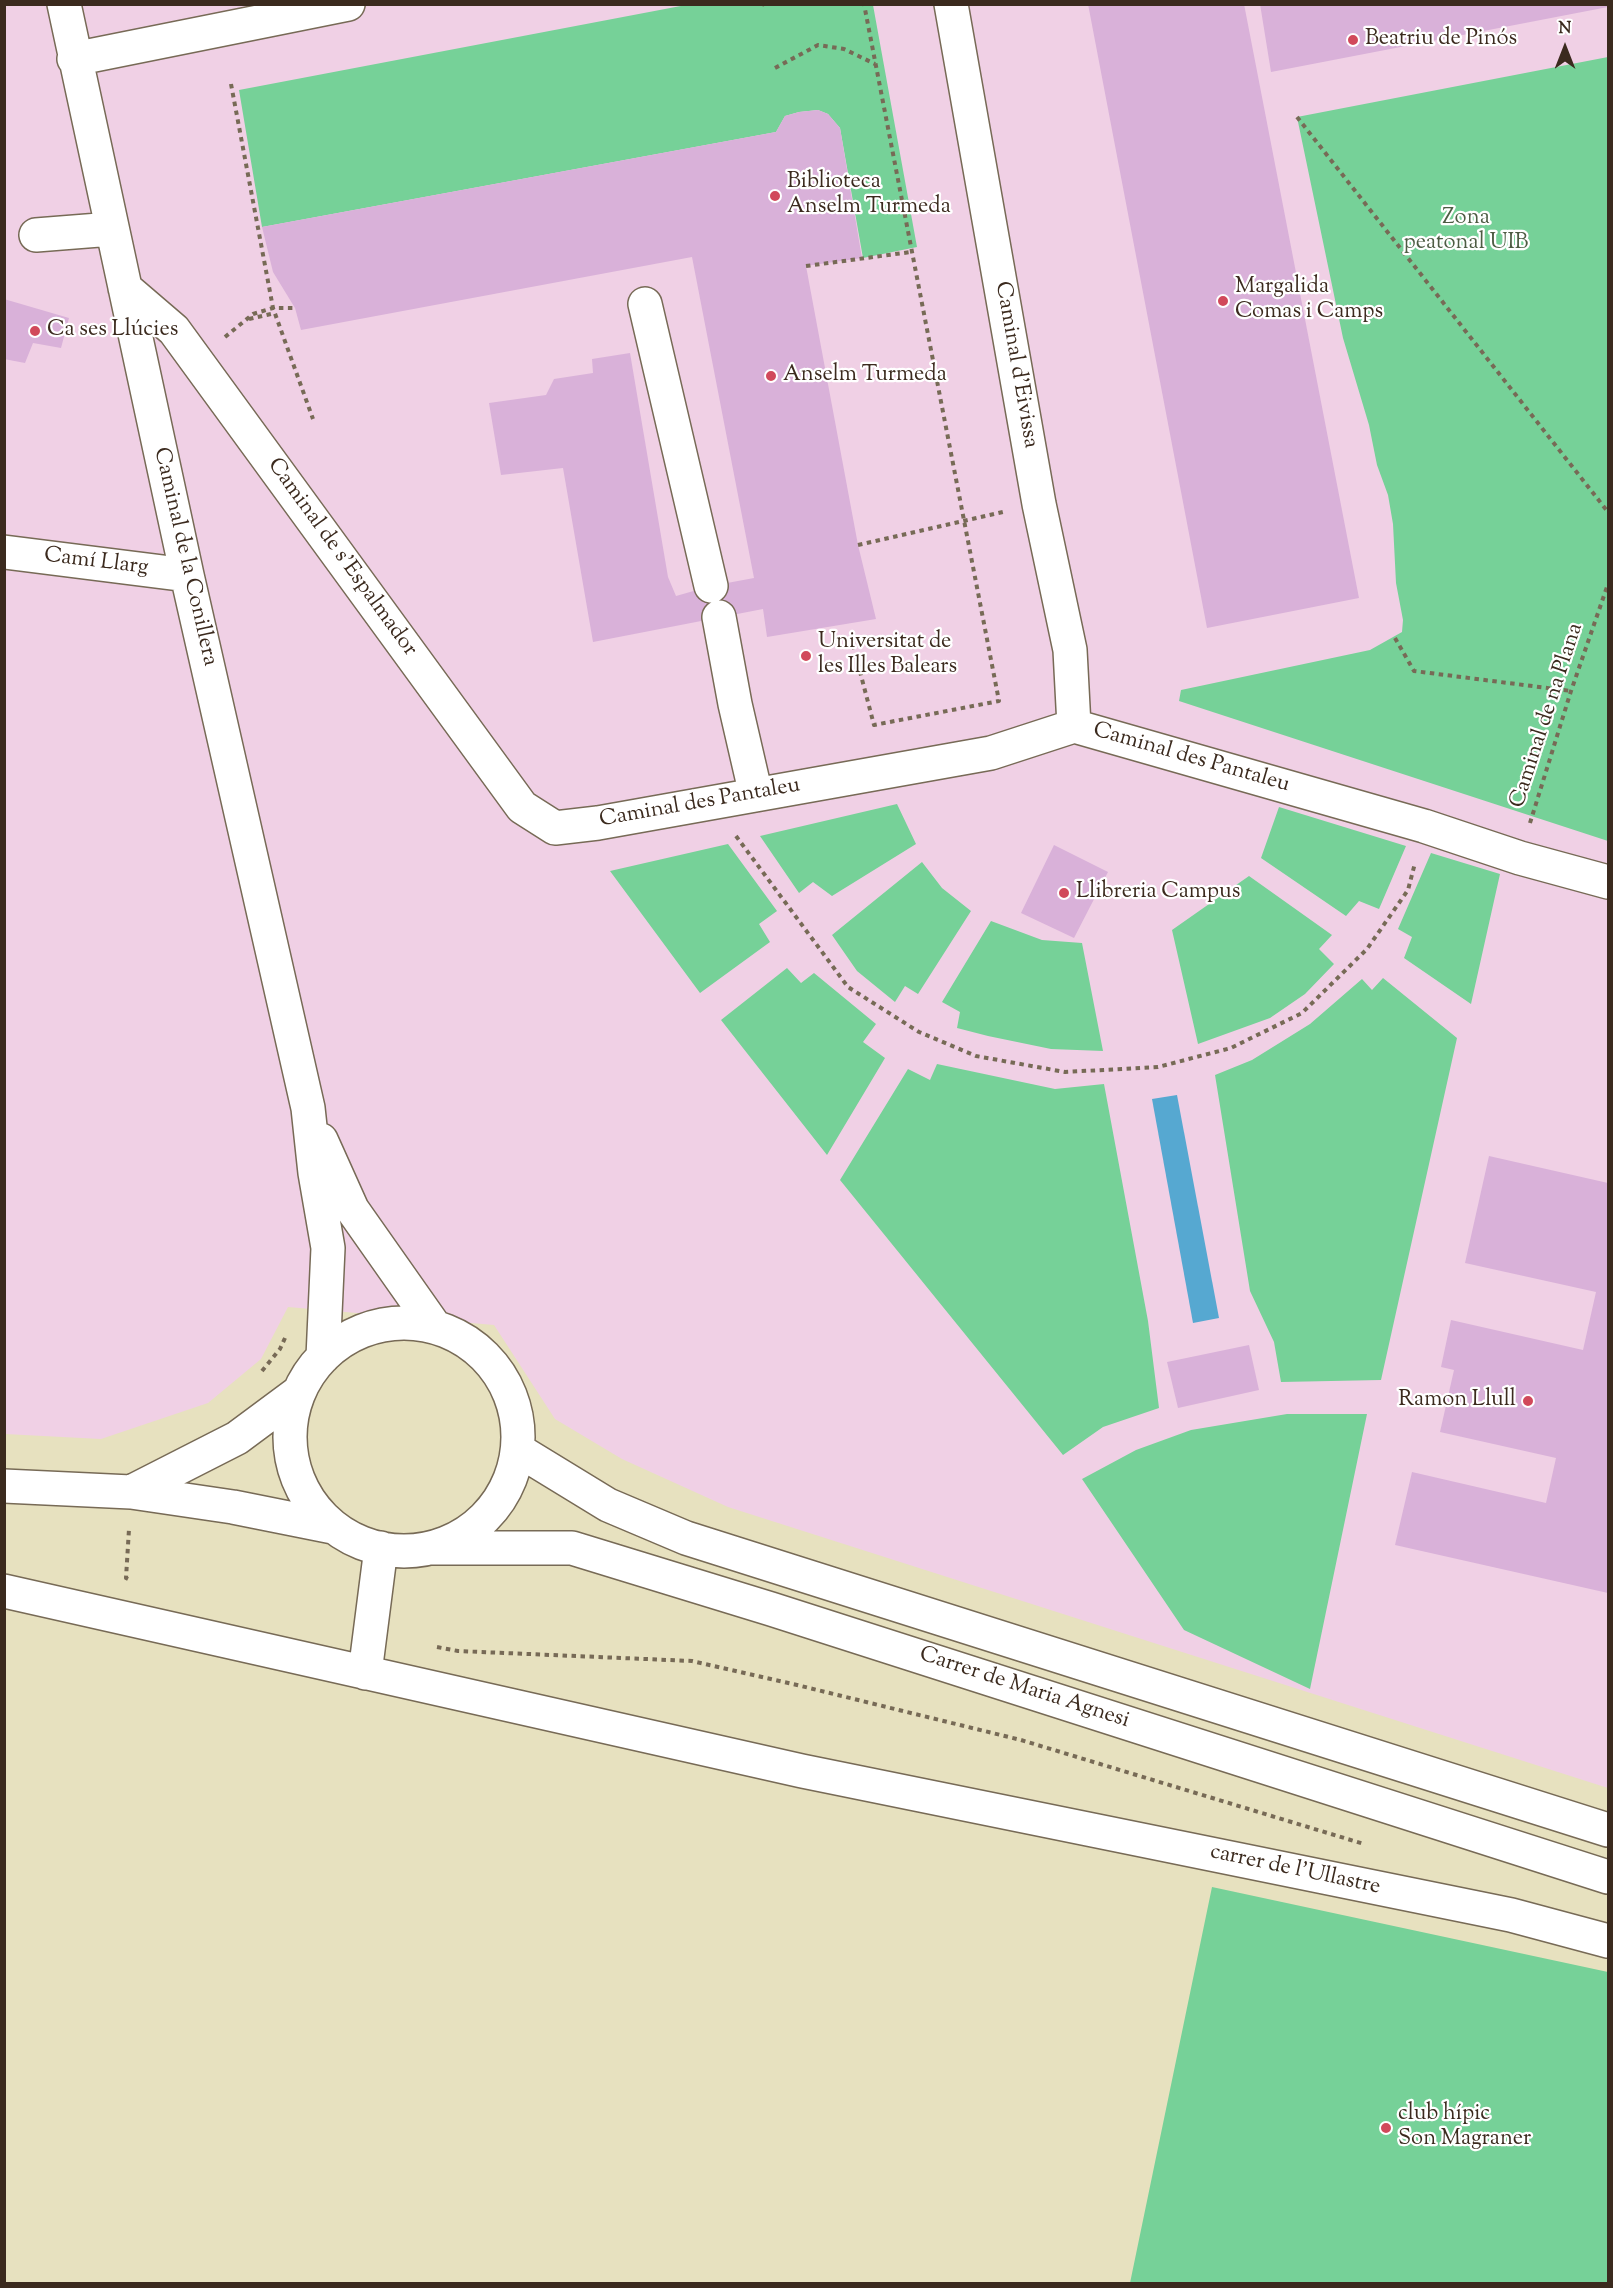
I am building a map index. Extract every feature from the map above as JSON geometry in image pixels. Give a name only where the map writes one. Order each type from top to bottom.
[{"type":"street","name":"Caminal de la Conillera","points":[[64,4],[74,59],[187,575],[308,1108]]},
{"type":"street","points":[[74,59],[348,4]]},
{"type":"street","name":"Caminal d'Eivissa","points":[[951,4],[1039,504],[1070,650],[1074,726]]},
{"type":"street","points":[[36,235],[112,229]]},
{"type":"street","name":"Caminal de s'Espalmador","points":[[125,288],[174,330],[522,807],[555,828]]},
{"type":"street","points":[[645,304],[711,586]]},
{"type":"street","name":"Camí Llarg","points":[[4,552],[187,575]]},
{"type":"street","points":[[719,617],[735,704],[756,795]]},
{"type":"street","name":"Caminal des Pantaleu","points":[[555,828],[598,823],[991,753],[1074,726],[1424,826],[1520,858],[1608,882]]},
{"type":"street","points":[[308,1108],[352,1209],[435,1327]]},
{"type":"street","points":[[308,1108],[315,1173],[328,1248],[323,1356]]},
{"type":"street","points":[[4,1486],[131,1492],[233,1507],[333,1527],[363,1544],[397,1551],[432,1548],[464,1534],[490,1513],[509,1483],[518,1450],[518,1418],[508,1387],[490,1360],[465,1340],[435,1327],[406,1323],[375,1326],[347,1338],[323,1356],[309,1372],[299,1392],[290,1428],[293,1465],[308,1499],[333,1527]]},
{"type":"street","points":[[131,1492],[237,1438],[299,1392]]},
{"type":"street","name":"Carrer de Maria Agnesi","points":[[518,1450],[609,1505],[686,1538],[1608,1830]]},
{"type":"street","points":[[365,1673],[381,1548]]},
{"type":"street","name":"Carrer de Maria Agnesi","points":[[432,1548],[572,1548],[783,1612],[1608,1877]]},
{"type":"street","name":"carrer de l'Ullastre","points":[[4,1591],[802,1771],[1511,1915],[1608,1941]]},
{"type":"path","points":[[854,645],[873,725],[999,701],[864,4]]},
{"type":"path","points":[[775,68],[818,45],[844,49],[875,64]]},
{"type":"path","points":[[231,84],[273,308],[313,419]]},
{"type":"path","points":[[1297,117],[1608,512]]},
{"type":"path","points":[[806,266],[911,252]]},
{"type":"path","points":[[197,362],[253,314],[273,308],[295,308]]},
{"type":"path","points":[[248,319],[275,313]]},
{"type":"path","points":[[858,545],[1039,504]]},
{"type":"path","name":"Caminal de na Plana","points":[[1520,858],[1571,691],[1608,584]]},
{"type":"path","points":[[1395,638],[1414,671],[1571,691]]},
{"type":"path","points":[[715,802],[739,841],[848,987],[919,1032],[976,1056],[1065,1072],[1158,1067],[1231,1048],[1302,1013],[1367,949],[1408,890],[1424,826]]},
{"type":"path","points":[[259,1374],[280,1348],[289,1329]]},
{"type":"path","points":[[131,1492],[126,1578],[137,1581]]},
{"type":"path","points":[[436,1647],[458,1652],[692,1661],[1021,1740],[1371,1846]]},
{"type":"shaded area","name":"Universitat de les Illes Balears","points":[[5,5],[1608,5],[1608,1788],[728,1507],[622,1459],[555,1419],[494,1325],[288,1307],[261,1359],[208,1403],[101,1439],[5,1434]]},
{"type":"green space","points":[[686,5],[873,5],[917,247],[863,258],[840,128],[828,114],[818,110],[785,116],[776,132],[262,227],[239,90]]},
{"type":"green space","name":"Zona peatonal UIB","points":[[1608,57],[1608,841],[1179,701],[1181,690],[1370,650],[1402,632],[1403,620],[1396,583],[1393,524],[1388,495],[1377,465],[1369,425],[1343,338],[1297,117]]},
{"type":"green space","points":[[897,804],[916,844],[832,896],[813,882],[799,893],[760,836]]},
{"type":"green space","points":[[1279,807],[1406,846],[1379,909],[1359,901],[1346,916],[1261,858]]},
{"type":"green space","points":[[728,844],[777,911],[759,924],[770,942],[700,993],[610,871]]},
{"type":"green space","points":[[1431,853],[1500,874],[1471,1004],[1404,958],[1412,937],[1398,929]]},
{"type":"green space","points":[[922,862],[942,888],[971,911],[918,994],[905,986],[895,1002],[857,971],[832,935]]},
{"type":"green space","points":[[1249,876],[1332,935],[1319,949],[1334,964],[1305,994],[1270,1018],[1198,1044],[1172,930]]},
{"type":"green space","points":[[991,921],[1042,940],[1082,943],[1103,1051],[1051,1049],[957,1028],[960,1012],[942,1002]]},
{"type":"green space","points":[[787,968],[801,983],[814,973],[876,1024],[863,1042],[885,1058],[827,1155],[721,1020]]},
{"type":"green space","points":[[1383,978],[1457,1038],[1381,1380],[1281,1382],[1274,1342],[1250,1291],[1215,1075],[1252,1060],[1310,1024],[1362,979],[1372,990]]},
{"type":"green space","points":[[937,1064],[1055,1089],[1104,1084],[1148,1321],[1159,1408],[1103,1427],[1063,1455],[840,1180],[908,1069],[930,1080]]},
{"type":"green space","points":[[1287,1414],[1367,1414],[1310,1689],[1184,1630],[1082,1479],[1136,1450],[1191,1430]]},
{"type":"green space","name":"club hípic Son Magraner","points":[[1212,1887],[1608,1972],[1608,2283],[1130,2283]]},
{"type":"water","points":[[1177,1095],[1219,1318],[1193,1323],[1152,1099]]},
{"type":"building","name":"Margalida Comas i Camps","points":[[1088,4],[1244,4],[1359,598],[1207,628]]},
{"type":"building","name":"Beatriu de Pinós","points":[[1260,4],[1608,4],[1608,7],[1271,72]]},
{"type":"building","name":"Anselm Turmeda","points":[[818,110],[828,114],[840,128],[862,258],[806,266],[858,545],[876,619],[767,637],[763,609],[593,642],[563,468],[501,475],[489,403],[546,395],[554,379],[593,373],[592,359],[630,353],[668,577],[676,596],[711,586],[754,578],[692,257],[301,330],[295,308],[273,272],[262,227],[776,132],[785,116]]},
{"type":"building","name":"Ca ses Llúcies","points":[[4,299],[69,318],[61,348],[33,343],[25,363],[4,359]]},
{"type":"building","name":"Llibreria Campus","points":[[1054,845],[1108,872],[1074,938],[1021,913]]},
{"type":"building","name":"Ramon Llull","points":[[1489,1156],[1608,1183],[1608,1593],[1395,1545],[1412,1472],[1546,1503],[1556,1458],[1440,1432],[1454,1370],[1441,1367],[1451,1320],[1583,1350],[1596,1292],[1465,1263]]},
{"type":"building","points":[[1249,1345],[1259,1390],[1178,1408],[1167,1362]]},
{"type":"place","name":"Beatriu de Pinós","points":[[1353,40]]},
{"type":"place","name":"Biblioteca Anselm Turmeda","points":[[775,196]]},
{"type":"place","name":"Margalida Comas i Camps","points":[[1223,301]]},
{"type":"place","name":"Ca ses Llúcies","points":[[35,331]]},
{"type":"place","name":"Anselm Turmeda","points":[[771,376]]},
{"type":"place","name":"Universitat de les Illes Balears","points":[[806,656]]},
{"type":"place","name":"Llibreria Campus","points":[[1064,893]]},
{"type":"place","name":"Ramon Llull","points":[[1528,1401]]},
{"type":"place","name":"club hípic Son Magraner","points":[[1386,2128]]}]
